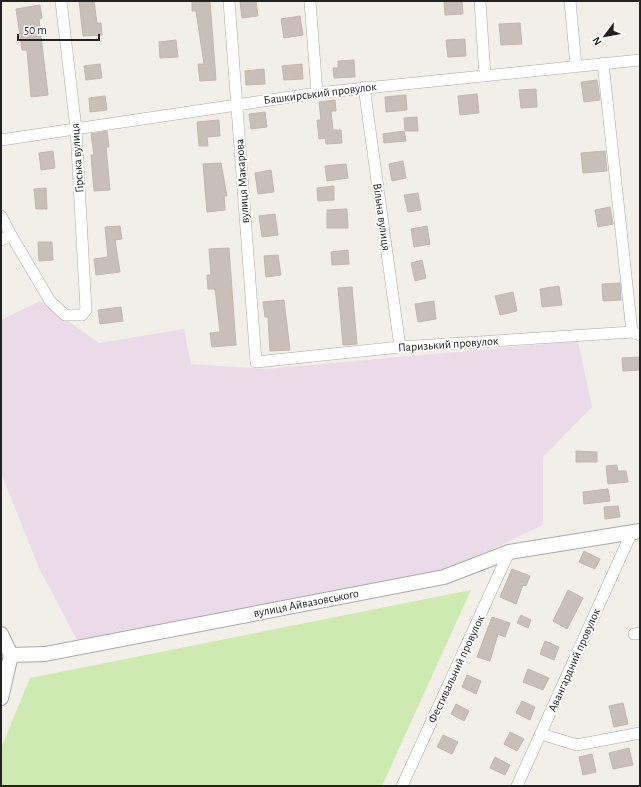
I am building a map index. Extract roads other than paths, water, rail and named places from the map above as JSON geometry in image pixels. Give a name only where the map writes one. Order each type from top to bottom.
[{"type":"street","name":"Гірська вулиця","points":[[11,235],[50,301],[65,315],[82,315],[86,310],[76,129],[61,1]]},
{"type":"street","name":"вулиця Макарова","points":[[229,1],[256,362]]},
{"type":"street","points":[[310,1],[317,93]]},
{"type":"street","points":[[480,1],[485,76]]},
{"type":"street","points":[[570,1],[576,66]]},
{"type":"street","name":"Башкирський провулок","points":[[1,140],[237,104],[364,87],[640,60]]},
{"type":"street","points":[[603,63],[636,333]]},
{"type":"street","name":"Вільна вулиця","points":[[364,87],[400,347]]},
{"type":"street","points":[[1,216],[11,235],[1,240]]},
{"type":"street","name":"Паризький провулок","points":[[256,362],[400,347],[636,333]]},
{"type":"street","name":"вулиця Айвазовського","points":[[12,655],[45,654],[444,576],[509,552],[635,533]]},
{"type":"street","name":"Авангардний провулок","points":[[517,786],[635,533]]},
{"type":"street","name":"Фестивальний провулок","points":[[402,786],[509,552]]},
{"type":"street","points":[[1,634],[12,655],[1,698]]},
{"type":"street","points":[[541,734],[577,745],[640,733]]}]
